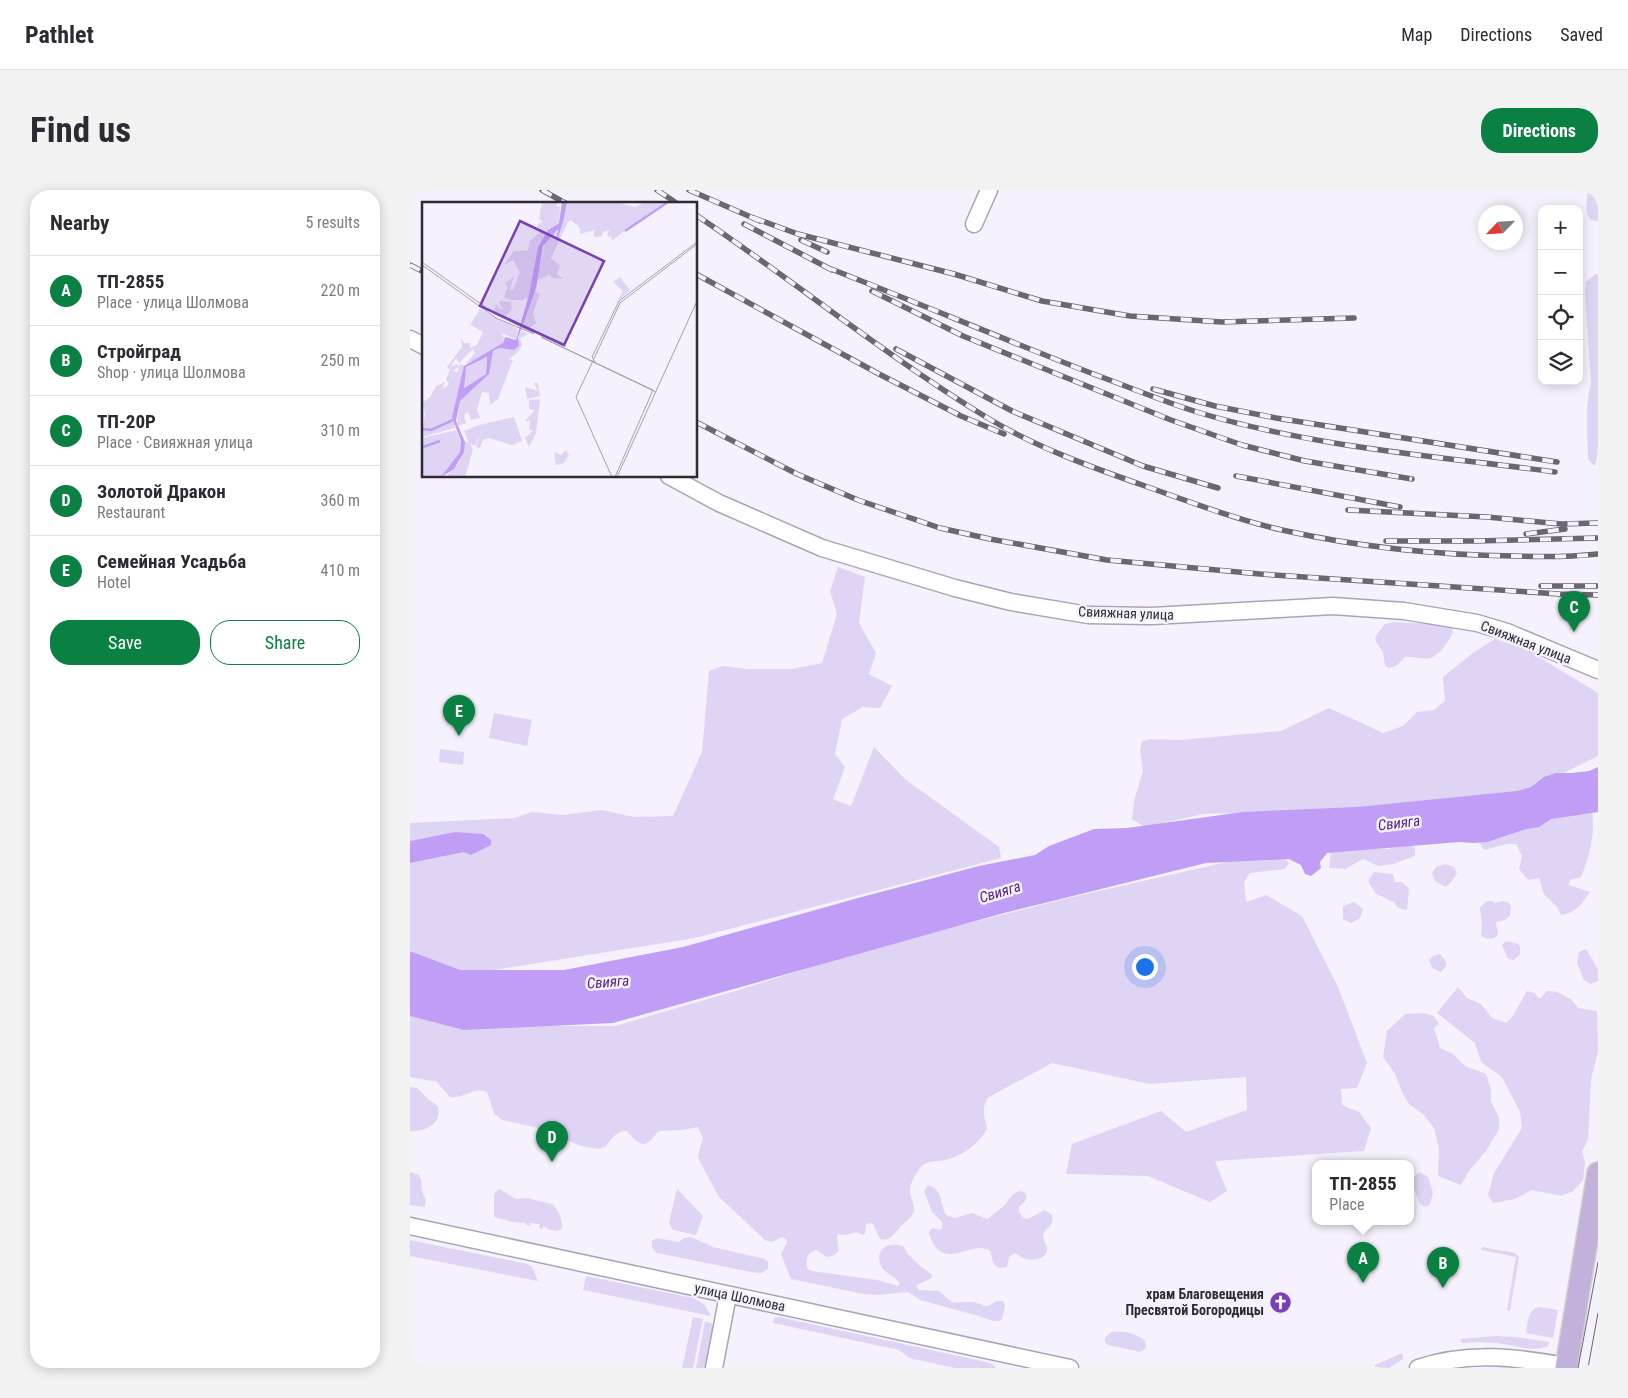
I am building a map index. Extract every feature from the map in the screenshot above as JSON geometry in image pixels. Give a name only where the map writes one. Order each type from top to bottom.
[{"type":"main road","points":[[1570,1367],[1598,1173]]},
{"type":"street","points":[[974,224],[989,190]]},
{"type":"street","points":[[410,339],[422,345]]},
{"type":"street","name":"Свияжная улица","points":[[673,478],[719,503],[822,548],[954,588],[1011,602],[1088,615],[1152,616],[1333,606],[1404,611],[1477,623],[1507,632],[1598,670]]},
{"type":"street","name":"улица Шолмова","points":[[410,1226],[1070,1368]]},
{"type":"street","points":[[714,1368],[728,1295]]},
{"type":"street","points":[[1418,1368],[1435,1362],[1492,1356],[1519,1358],[1570,1367]]},
{"type":"shaded area","points":[[1588,190],[1598,190],[1598,221],[1593,220],[1588,215]]},
{"type":"shaded area","points":[[1595,274],[1598,274],[1598,446],[1597,459],[1594,466],[1588,459],[1587,411],[1591,383],[1585,291],[1586,282]]},
{"type":"shaded area","points":[[838,567],[865,577],[859,623],[876,653],[869,674],[892,686],[880,708],[863,707],[842,719],[835,754],[845,767],[833,799],[851,806],[874,747],[905,779],[999,847],[1001,858],[695,938],[457,976],[410,950],[410,823],[515,818],[532,812],[563,815],[602,810],[634,817],[673,816],[702,752],[709,671],[723,666],[747,669],[792,669],[822,663],[837,614],[830,591]]},
{"type":"shaded area","points":[[1393,622],[1448,625],[1452,627],[1453,633],[1443,648],[1434,656],[1430,658],[1405,657],[1396,666],[1389,668],[1385,666],[1383,652],[1375,637],[1385,624]]},
{"type":"shaded area","points":[[1495,639],[1527,650],[1598,693],[1598,756],[1521,794],[1326,811],[1203,814],[1144,827],[1132,819],[1134,801],[1143,771],[1140,750],[1142,741],[1151,739],[1179,740],[1281,731],[1329,708],[1383,733],[1403,726],[1417,712],[1434,710],[1445,701],[1443,677],[1474,652]]},
{"type":"shaded area","points":[[494,713],[532,720],[527,746],[489,738]]},
{"type":"shaded area","points":[[440,749],[464,752],[463,765],[439,762]]},
{"type":"shaded area","points":[[1591,805],[1592,841],[1581,877],[1570,880],[1569,885],[1590,892],[1578,907],[1566,914],[1561,915],[1557,907],[1544,894],[1539,878],[1528,880],[1519,869],[1522,856],[1516,844],[1507,844],[1484,850],[1477,839]]},
{"type":"shaded area","points":[[1407,842],[1415,848],[1415,856],[1393,864],[1378,866],[1363,859],[1345,869],[1329,868],[1331,851],[1371,848],[1389,849]]},
{"type":"shaded area","points":[[1281,854],[1289,863],[1285,869],[1250,873],[1244,882],[1246,902],[1266,895],[1302,916],[1338,987],[1367,1063],[1357,1088],[1341,1089],[1342,1105],[1359,1112],[1371,1128],[1364,1151],[1215,1161],[1227,1191],[1210,1202],[1148,1176],[1066,1174],[1072,1144],[1161,1111],[1186,1132],[1247,1110],[1246,1077],[1150,1084],[1052,1063],[989,1097],[984,1109],[987,1129],[969,1149],[951,1158],[928,1162],[922,1165],[914,1176],[910,1187],[914,1211],[910,1218],[892,1236],[884,1240],[880,1239],[873,1224],[870,1223],[866,1225],[863,1235],[856,1232],[846,1235],[838,1234],[839,1251],[833,1256],[827,1257],[816,1250],[809,1255],[807,1260],[808,1269],[812,1271],[877,1280],[898,1286],[900,1283],[886,1272],[880,1264],[879,1257],[881,1250],[887,1246],[903,1246],[918,1264],[932,1275],[932,1278],[917,1285],[919,1290],[939,1291],[954,1302],[974,1302],[988,1306],[997,1301],[1003,1301],[1005,1306],[1002,1319],[999,1321],[993,1321],[920,1300],[908,1292],[878,1295],[864,1294],[791,1279],[781,1254],[787,1242],[786,1239],[782,1237],[774,1241],[765,1240],[719,1197],[699,1160],[698,1155],[703,1138],[698,1127],[659,1131],[650,1141],[643,1144],[626,1131],[622,1131],[616,1134],[605,1147],[599,1149],[581,1146],[534,1127],[502,1120],[494,1113],[487,1092],[473,1091],[460,1096],[450,1097],[437,1082],[410,1077],[410,1015],[464,1026],[615,1026],[739,990],[878,946],[1068,898],[1249,857]]},
{"type":"shaded area","points":[[1446,864],[1454,867],[1457,873],[1446,887],[1435,881],[1432,873],[1436,867]]},
{"type":"shaded area","points":[[1374,872],[1393,874],[1395,882],[1402,882],[1409,889],[1407,910],[1398,908],[1394,902],[1376,894],[1369,883],[1369,879]]},
{"type":"shaded area","points":[[1487,901],[1495,903],[1508,902],[1511,906],[1510,916],[1505,920],[1496,922],[1498,934],[1495,938],[1481,936],[1480,907]]},
{"type":"shaded area","points":[[1354,902],[1363,909],[1360,918],[1351,923],[1343,919],[1343,906]]},
{"type":"shaded area","points":[[1506,941],[1518,944],[1520,947],[1520,954],[1514,960],[1508,959],[1502,945]]},
{"type":"shaded area","points":[[1586,949],[1598,969],[1598,981],[1590,984],[1584,980],[1577,963],[1579,952]]},
{"type":"shaded area","points":[[1440,954],[1446,961],[1446,966],[1441,972],[1432,968],[1429,960],[1433,956]]},
{"type":"shaded area","points":[[1458,987],[1467,998],[1481,1004],[1492,1018],[1506,1023],[1513,1016],[1527,991],[1535,993],[1538,998],[1541,998],[1547,991],[1561,993],[1569,998],[1578,1008],[1597,1011],[1598,1051],[1591,1079],[1588,1140],[1582,1151],[1585,1162],[1583,1180],[1573,1191],[1561,1196],[1532,1190],[1515,1199],[1493,1203],[1488,1195],[1494,1173],[1522,1128],[1520,1112],[1502,1077],[1481,1062],[1475,1043],[1437,1013]]},
{"type":"shaded area","points":[[1423,1013],[1434,1016],[1439,1024],[1434,1028],[1440,1048],[1453,1054],[1465,1066],[1486,1074],[1491,1089],[1491,1101],[1499,1118],[1499,1129],[1486,1151],[1469,1171],[1461,1185],[1438,1176],[1439,1149],[1434,1128],[1423,1114],[1409,1104],[1395,1074],[1383,1057],[1387,1031],[1405,1014]]},
{"type":"shaded area","points":[[410,1087],[417,1088],[438,1106],[438,1118],[432,1126],[422,1130],[410,1131]]},
{"type":"shaded area","points":[[410,1172],[417,1174],[421,1179],[422,1191],[426,1201],[425,1207],[410,1205]]},
{"type":"shaded area","points":[[1420,1172],[1428,1177],[1433,1193],[1430,1204],[1426,1207],[1420,1204],[1414,1189],[1414,1177]]},
{"type":"shaded area","points":[[928,1185],[939,1193],[946,1215],[955,1218],[972,1213],[987,1219],[1004,1206],[1013,1194],[1022,1191],[1026,1194],[1025,1201],[1019,1207],[1019,1212],[1023,1218],[1028,1219],[1045,1210],[1052,1215],[1052,1223],[1043,1236],[1047,1249],[1046,1254],[1041,1258],[1032,1260],[1025,1259],[1015,1253],[1009,1257],[1007,1267],[999,1268],[993,1263],[990,1251],[983,1248],[950,1254],[942,1252],[935,1246],[929,1234],[933,1228],[940,1230],[942,1222],[932,1212],[924,1191]]},
{"type":"shaded area","points":[[499,1189],[516,1199],[527,1198],[552,1204],[560,1215],[562,1229],[557,1231],[543,1226],[543,1229],[539,1228],[540,1224],[530,1223],[530,1226],[526,1225],[526,1223],[494,1217],[494,1194]]},
{"type":"shaded area","points":[[677,1189],[703,1216],[696,1235],[673,1230],[669,1223]]},
{"type":"shaded area","points":[[691,1237],[713,1247],[765,1259],[768,1262],[768,1269],[761,1273],[751,1272],[657,1253],[652,1248],[652,1241],[656,1238],[679,1242],[684,1238]]},
{"type":"shaded area","points":[[410,1240],[527,1264],[532,1267],[538,1281],[410,1256]]},
{"type":"shaded area","points":[[1482,1247],[1515,1253],[1519,1257],[1510,1311],[1507,1310],[1516,1257],[1481,1250]]},
{"type":"shaded area","points":[[586,1276],[693,1298],[704,1304],[711,1316],[583,1290]]},
{"type":"shaded area","points":[[1539,1307],[1558,1310],[1553,1338],[1526,1333],[1530,1314]]},
{"type":"shaded area","points":[[693,1317],[703,1319],[693,1368],[682,1368]]},
{"type":"shaded area","points":[[779,1317],[986,1362],[996,1368],[955,1368],[909,1358],[899,1350],[773,1323],[774,1318]]},
{"type":"shaded area","points":[[705,1321],[712,1324],[713,1329],[705,1368],[696,1368]]},
{"type":"shaded area","points":[[1111,1332],[1134,1334],[1145,1341],[1146,1348],[1140,1352],[1108,1345],[1105,1342],[1105,1338]]},
{"type":"shaded area","points":[[1495,1336],[1549,1342],[1548,1346],[1529,1349],[1498,1343],[1462,1343],[1460,1339]]},
{"type":"shaded area","points":[[1402,1353],[1403,1359],[1389,1368],[1375,1367],[1375,1365]]},
{"type":"water","name":"Свияга","points":[[1598,767],[1598,812],[1551,819],[1539,827],[1523,830],[1487,842],[1459,842],[1327,853],[1320,862],[1321,868],[1311,876],[1305,874],[1301,865],[1289,859],[1206,863],[1004,913],[613,1023],[464,1030],[410,1016],[410,951],[460,970],[564,970],[683,947],[979,866],[1035,855],[1049,846],[1094,829],[1127,828],[1243,812],[1357,807],[1517,791],[1531,787],[1544,777],[1556,773],[1589,771]]},
{"type":"water","points":[[455,832],[483,834],[491,840],[491,845],[471,855],[464,852],[410,863],[410,841]]},
{"type":"tram line","points":[[1578,1368],[1598,1262]]},
{"type":"tram line","points":[[1588,1368],[1598,1313]]},
{"type":"railway","points":[[542,190],[563,202]]},
{"type":"railway","points":[[657,190],[675,202]]},
{"type":"railway","points":[[689,190],[760,221]]},
{"type":"railway","points":[[698,216],[912,369],[1005,428],[1064,456],[1247,521],[1311,536],[1397,549],[1456,554],[1546,557],[1598,554]]},
{"type":"railway","points":[[754,218],[798,234],[954,274],[1042,301],[1130,316],[1222,322],[1354,318]]},
{"type":"railway","points":[[744,224],[832,270]]},
{"type":"railway","points":[[801,240],[827,252]]},
{"type":"railway","points":[[410,265],[422,271]]},
{"type":"railway","points":[[826,267],[1062,362],[1197,412],[1240,424],[1329,442],[1555,472]]},
{"type":"railway","points":[[698,275],[879,374],[961,416],[1004,434]]},
{"type":"railway","points":[[872,291],[963,336],[1171,420],[1242,445],[1305,461],[1412,479]]},
{"type":"railway","points":[[896,349],[1012,411],[1143,466],[1218,488]]},
{"type":"railway","points":[[1153,389],[1215,406],[1276,418],[1557,462]]},
{"type":"railway","points":[[698,423],[797,474],[858,500],[940,528],[990,539],[1107,560],[1260,574],[1598,595]]},
{"type":"railway","points":[[1236,476],[1400,507]]},
{"type":"railway","points":[[1348,510],[1487,517],[1561,524],[1598,523]]},
{"type":"railway","points":[[1526,534],[1565,529]]},
{"type":"railway","points":[[1386,541],[1598,538]]},
{"type":"railway","points":[[1541,586],[1598,586]]},
{"type":"place","name":"ТП-20Р","points":[[1574,632]]},
{"type":"place","name":"Семейная Усадьба","points":[[459,736]]},
{"type":"place","name":"Золотой Дракон","points":[[552,1162]]},
{"type":"place","name":"ТП-2855","points":[[1363,1283]]},
{"type":"place","name":"Стройград","points":[[1443,1288]]},
{"type":"place","name":"храм Благовещения Пресвятой Богородицы","points":[[1280,1302]]}]
